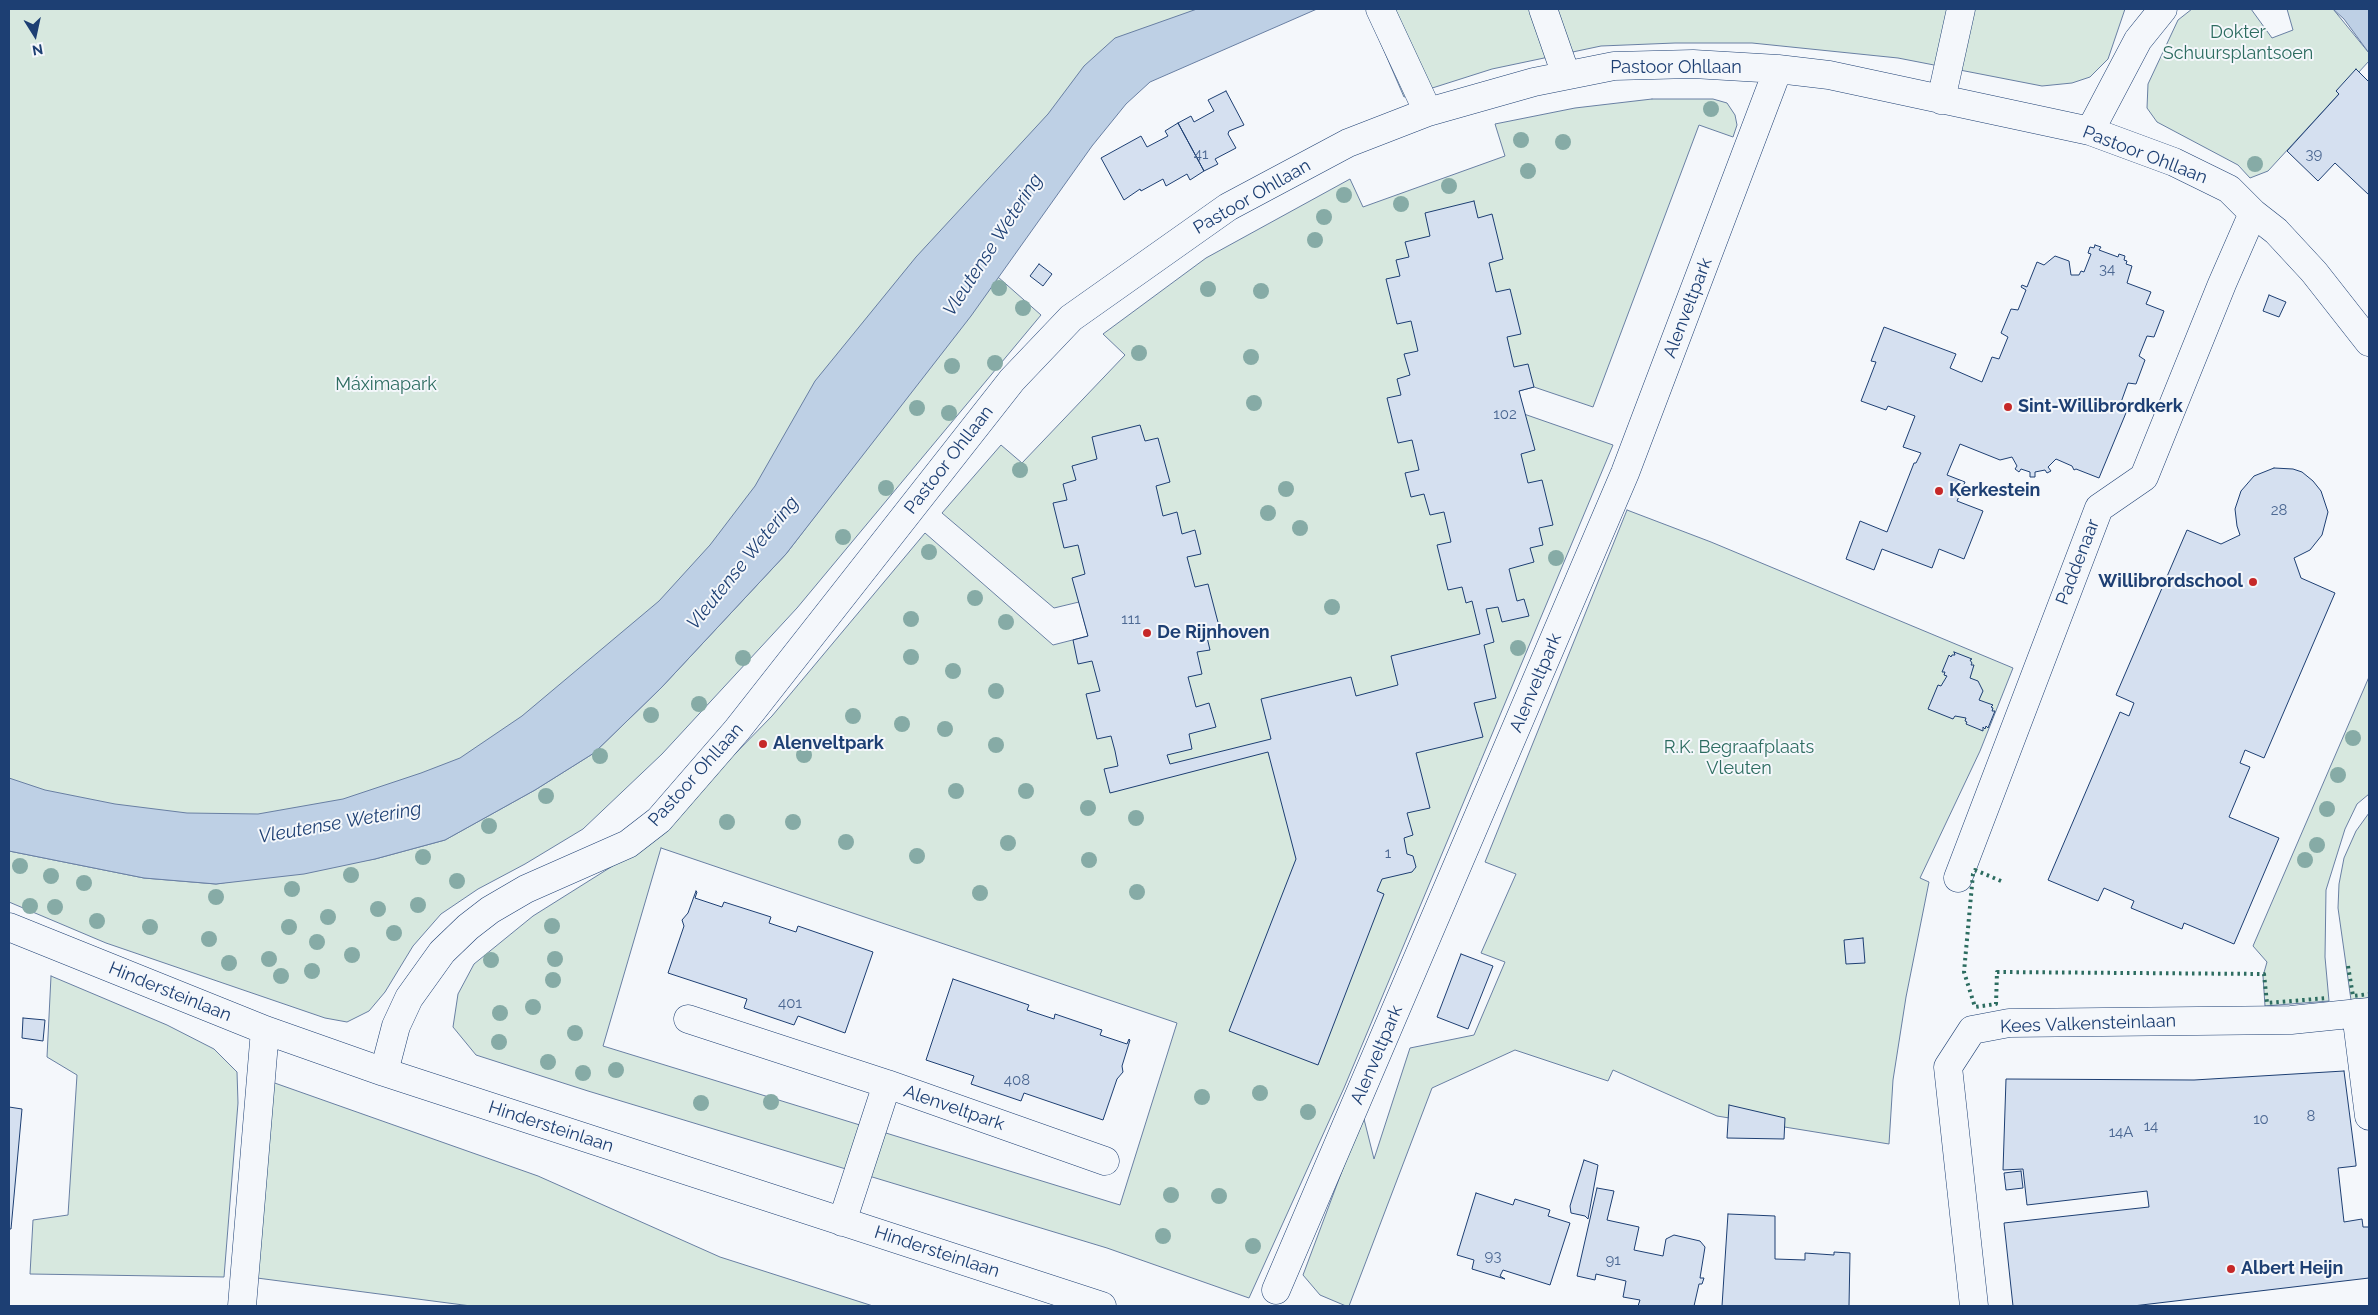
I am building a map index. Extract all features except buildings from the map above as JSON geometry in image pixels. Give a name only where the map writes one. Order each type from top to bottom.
[{"type":"street","points":[[1380,9],[1428,112]]},
{"type":"street","points":[[1543,9],[1566,75]]},
{"type":"street","points":[[1941,100],[1962,9]]},
{"type":"street","points":[[2090,131],[2138,40],[2163,9]]},
{"type":"street","name":"Pastoor Ohllaan","points":[[384,1072],[399,1019],[409,998],[442,952],[468,927],[498,906],[526,889],[628,844],[659,820],[737,730],[1012,380],[1071,318],[1228,207],[1348,143],[1428,112],[1534,82],[1614,66],[1693,64],[1778,69],[1829,75],[2090,131],[2174,162],[2229,189],[2253,213],[2276,231],[2314,272],[2369,342]]},
{"type":"street","name":"Alenveltpark","points":[[1276,1290],[1625,473],[1778,69]]},
{"type":"street","name":"Paddenaar","points":[[1958,878],[2099,508],[2144,477],[2222,284],[2253,213]]},
{"type":"street","name":"Hindersteinlaan","points":[[9,927],[265,1030],[384,1072],[1102,1306]]},
{"type":"street","points":[[2363,1012],[2369,1116]]},
{"type":"street","name":"Kees Valkensteinlaan","points":[[1974,1306],[1948,1067],[1972,1030],[2009,1023],[2291,1020],[2363,1012]]},
{"type":"street","name":"Alenveltpark","points":[[688,1018],[886,1084],[1105,1161]]},
{"type":"street","points":[[242,1306],[265,1030]]},
{"type":"street","points":[[842,1222],[886,1084]]},
{"type":"green space","name":"Máximapark","points":[[9,9],[1263,9],[1119,84],[769,542],[416,818],[9,812]]},
{"type":"green space","points":[[1366,9],[2125,9],[2108,59],[2090,77],[2072,83],[2042,86],[1898,58],[1752,43],[1675,43],[1601,46],[1492,69],[1404,97]]},
{"type":"green space","name":"Dokter Schuursplantsoen","points":[[2192,9],[2251,9],[2272,38],[2293,30],[2287,9],[2333,9],[2369,53],[2369,61],[2268,171],[2250,178],[2238,165],[2157,122],[2147,108],[2148,84],[2178,20]]},
{"type":"green space","points":[[1652,99],[1713,99],[1727,103],[1735,115],[1737,125],[1733,137],[1699,125],[1593,407],[1534,387],[1519,391],[1524,414],[1613,445],[1344,1088],[1249,1298],[1107,1248],[588,1091],[476,1055],[453,1027],[458,994],[474,964],[533,916],[646,845],[772,716],[925,533],[1053,645],[1088,636],[1079,602],[1054,608],[942,513],[1001,445],[1022,463],[1125,355],[1103,334],[1206,258],[1350,179],[1363,207],[1505,156],[1495,124],[1575,108]],"holes":[[[661,848],[1177,1023],[1120,1205],[603,1046]]]},
{"type":"green space","points":[[998,277],[1041,315],[797,608],[662,754],[583,829],[525,864],[478,889],[441,914],[413,946],[385,992],[369,1011],[347,1022],[325,1018],[106,943],[9,902],[9,851],[144,878],[216,884],[375,859],[445,840],[535,790],[594,753],[661,688],[786,554]]},
{"type":"green space","name":"R.K. Begraafplaats Vleuten","points":[[1627,510],[1711,542],[2013,668],[1980,751],[1920,878],[1929,882],[1906,997],[1893,1080],[1889,1144],[1717,1116],[1613,1070],[1608,1081],[1515,1050],[1432,1088],[1349,1306],[1346,1306],[1320,1295],[1303,1275],[1363,1115],[1374,1159],[1410,1048],[1474,1035],[1505,962],[1481,953],[1516,874],[1485,862]]},
{"type":"green space","points":[[2369,677],[2369,794],[2357,804],[2345,829],[2326,890],[2325,957],[2329,1001],[2265,1006],[2263,976],[2267,962],[2253,946]]},
{"type":"green space","points":[[2369,813],[2369,998],[2351,1000],[2338,908],[2339,884],[2344,858],[2356,831]]},
{"type":"green space","points":[[51,976],[167,1025],[214,1049],[237,1072],[238,1103],[224,1277],[30,1274],[33,1220],[68,1215],[77,1075],[47,1057]]},
{"type":"green space","points":[[269,1081],[538,1176],[720,1257],[873,1306],[471,1306],[257,1278]]},
{"type":"water","name":"Vleutense Wetering","points":[[1197,9],[1317,9],[1150,82],[1126,104],[1092,146],[971,316],[786,554],[661,688],[594,753],[535,790],[445,840],[375,859],[304,874],[216,884],[144,878],[9,851],[9,778],[45,790],[115,804],[187,813],[258,814],[343,799],[421,773],[460,758],[522,716],[659,601],[710,545],[755,486],[815,381],[916,257],[1048,114],[1084,66],[1115,38]]},
{"type":"water","points":[[2333,9],[2369,9],[2369,53],[2344,19]]},
{"type":"hedge","points":[[2001,881],[1975,870],[1973,874],[1964,972],[1975,1007],[1996,1004],[1997,972],[2264,974],[2267,1003],[2328,998]]},
{"type":"hedge","points":[[2348,966],[2353,996],[2369,994]]},
{"type":"place","name":"Sint-Willibrordkerk","points":[[2008,407]]},
{"type":"place","name":"Kerkestein","points":[[1939,491]]},
{"type":"place","name":"Willibrordschool","points":[[2253,582]]},
{"type":"place","name":"De Rijnhoven","points":[[1147,633]]},
{"type":"place","name":"Alenveltpark","points":[[763,744]]},
{"type":"place","name":"Albert Heijn","points":[[2231,1269]]}]
